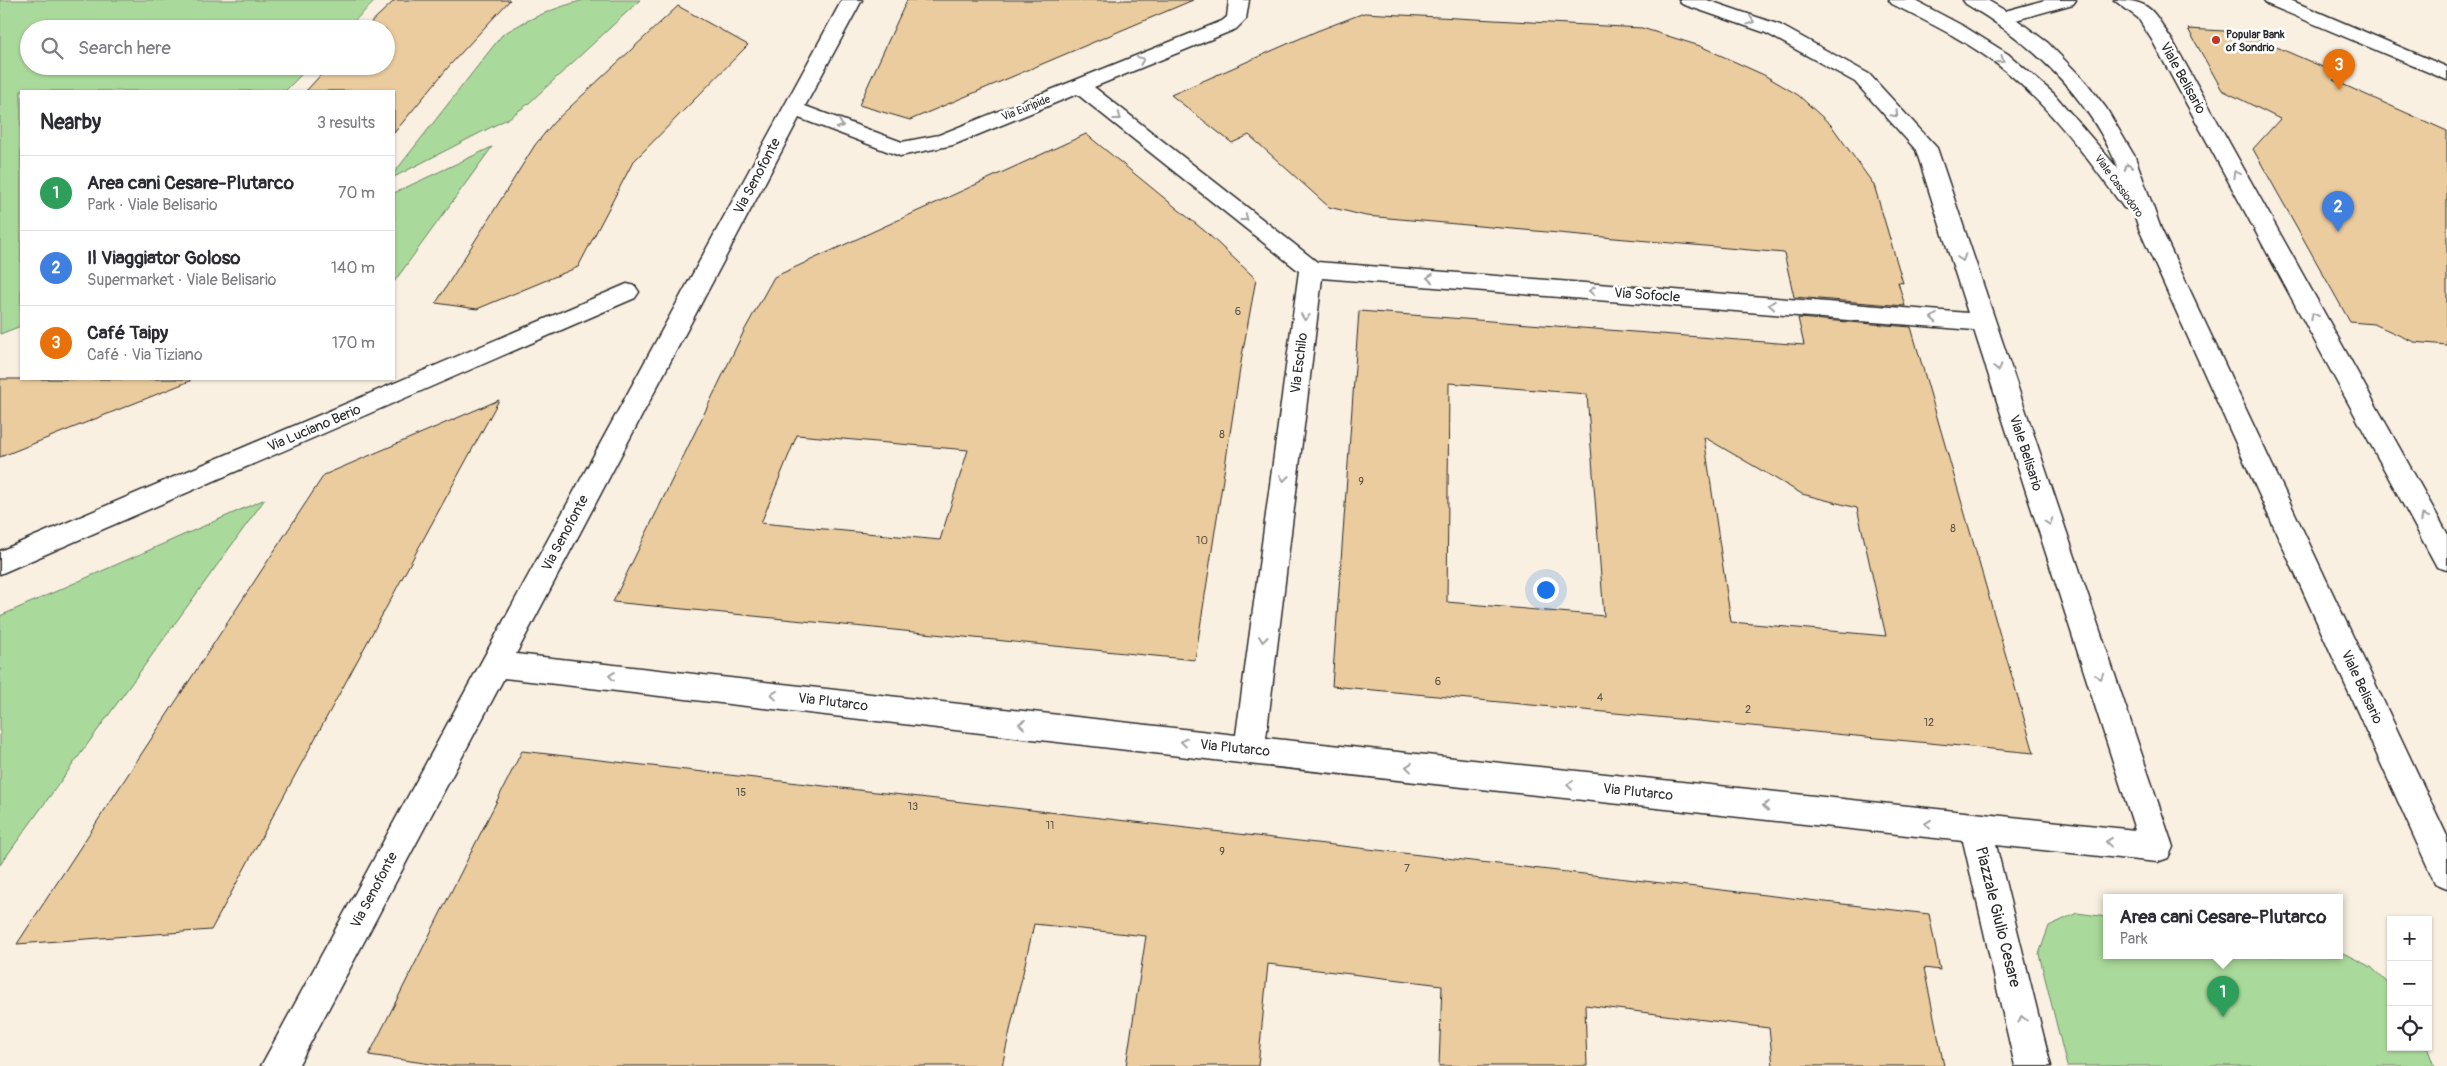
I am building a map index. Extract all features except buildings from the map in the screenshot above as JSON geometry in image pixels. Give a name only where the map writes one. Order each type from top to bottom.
[{"type":"street","name":"Via Senofonte","points":[[279,1066],[852,0]]},
{"type":"street","name":"Via Euripide","points":[[794,109],[900,149],[945,140],[1229,24],[1236,18],[1239,0]]},
{"type":"street","name":"Viale Belisario","points":[[1689,0],[1773,29],[1862,78],[1926,148],[2157,847]]},
{"type":"street","name":"Viale Cassiodoro","points":[[1899,0],[1961,32],[2014,68],[2055,108],[2102,162],[2150,229]]},
{"type":"street","name":"Viale Cassiodoro","points":[[1972,0],[2005,17],[2057,60],[2081,87],[2105,121],[2125,158],[2150,229]]},
{"type":"street","points":[[1961,32],[2005,17],[2066,0]]},
{"type":"street","name":"Viale Belisario","points":[[2124,0],[2145,14],[2162,40],[2447,560]]},
{"type":"street","points":[[2274,0],[2447,74]]},
{"type":"street","points":[[1080,86],[1311,269]]},
{"type":"street","name":"Viale Belisario","points":[[2150,229],[2447,872]]},
{"type":"street","name":"Via Sofocle","points":[[1311,269],[1982,322]]},
{"type":"street","name":"Via Eschilo","points":[[1249,750],[1311,269]]},
{"type":"street","name":"Via Luciano Berio","points":[[0,563],[627,292]]},
{"type":"street","name":"Via Plutarco","points":[[495,664],[1249,750],[1976,829]]},
{"type":"street","name":"Piazzale Giulio Cesare","points":[[2033,1066],[1976,829],[2157,847]]},
{"type":"green space","points":[[0,0],[376,0],[355,20],[20,20],[20,75],[301,75],[286,90],[20,90],[20,326],[0,334]]},
{"type":"green space","points":[[584,0],[640,0],[528,104],[509,118],[395,176],[395,172],[502,35],[541,14]]},
{"type":"green space","points":[[492,147],[395,281],[395,193]]},
{"type":"green space","points":[[265,499],[0,865],[0,616]]},
{"type":"green space","points":[[2077,913],[2103,916],[2103,959],[2343,959],[2343,953],[2371,967],[2387,982],[2387,1051],[2428,1051],[2434,1066],[2067,1066],[2039,954],[2049,926]]},
{"type":"place","name":"Popular Bank of Sondrio","points":[[2216,40]]},
{"type":"place","name":"Café Taipy","points":[[2339,90]]},
{"type":"place","name":"Il Viaggiator Goloso","points":[[2338,232]]},
{"type":"place","name":"Area cani Cesare-Plutarco","points":[[2223,1017]]}]
